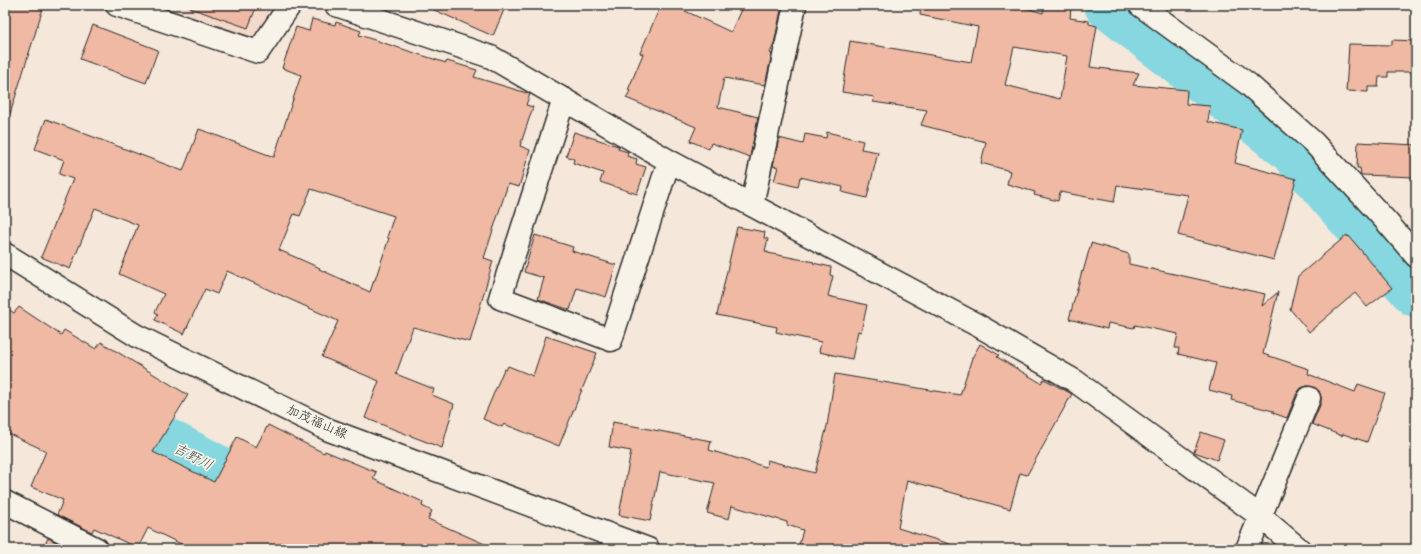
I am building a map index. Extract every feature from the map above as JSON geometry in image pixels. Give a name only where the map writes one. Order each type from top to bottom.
[{"type":"street","points":[[117,5],[258,52],[290,5]]},
{"type":"street","points":[[336,5],[490,57],[670,161],[979,326],[1075,381],[1260,516],[1299,549]]},
{"type":"street","points":[[752,205],[795,5]]},
{"type":"street","points":[[1140,5],[1248,84],[1313,142],[1386,221],[1416,256]]},
{"type":"street","points":[[564,99],[500,298],[610,340],[670,161]]},
{"type":"street","name":"加茂福山線","points":[[5,254],[137,336],[329,430],[648,549]]},
{"type":"street","points":[[1247,549],[1309,398]]},
{"type":"street","points":[[5,502],[97,549]]},
{"type":"shaded area","points":[[156,5],[270,5],[270,16],[265,26],[247,40]]},
{"type":"building","points":[[5,5],[44,5],[10,114],[5,114]]},
{"type":"building","points":[[191,5],[257,5],[248,28],[190,8]]},
{"type":"building","points":[[423,5],[506,5],[493,36]]},
{"type":"building","points":[[661,5],[672,5],[731,32],[743,5],[782,5],[774,44],[770,53],[772,54],[765,85],[724,78],[718,107],[758,117],[750,157],[711,143],[709,149],[690,141],[696,127],[626,98],[630,91],[628,90],[643,54],[640,53]]},
{"type":"building","points":[[921,5],[1016,5],[1043,13],[1044,5],[1066,5],[1066,8],[1071,8],[1070,18],[1089,21],[1089,24],[1097,26],[1090,67],[1139,73],[1133,85],[1187,90],[1186,104],[1210,106],[1208,122],[1242,130],[1235,163],[1296,179],[1274,260],[1178,235],[1188,195],[1117,185],[1114,202],[1060,192],[1058,201],[1034,195],[1035,192],[1007,184],[1010,171],[981,163],[986,142],[921,125],[927,110],[873,102],[874,97],[842,92],[850,41],[971,62],[978,27],[920,15]],"holes":[[[1014,47],[1067,56],[1060,99],[1005,85]]]},
{"type":"building","points":[[312,19],[335,25],[336,22],[361,31],[359,35],[446,63],[447,61],[477,70],[474,77],[530,94],[526,105],[533,107],[520,146],[530,150],[519,187],[508,184],[484,258],[493,261],[470,342],[413,327],[396,374],[434,389],[432,395],[454,404],[442,448],[365,418],[379,381],[322,357],[338,321],[227,271],[217,294],[205,289],[184,334],[155,320],[158,314],[155,312],[164,294],[119,274],[138,225],[95,208],[70,269],[41,257],[73,179],[59,174],[64,160],[35,149],[46,119],[183,171],[199,129],[274,157],[301,75],[282,68],[296,27],[309,31]],"holes":[[[311,189],[394,216],[387,237],[389,238],[370,292],[279,250],[294,214],[300,216]]]},
{"type":"building","points":[[93,25],[158,50],[146,83],[80,59]]},
{"type":"building","points":[[1392,40],[1416,41],[1415,72],[1388,72],[1388,77],[1379,77],[1378,87],[1368,87],[1368,92],[1346,91],[1349,44],[1392,45]]},
{"type":"building","points":[[574,132],[619,146],[618,149],[628,152],[627,156],[637,159],[636,164],[646,167],[637,194],[600,182],[603,173],[573,163],[574,159],[566,156]]},
{"type":"building","points":[[827,132],[863,141],[861,149],[878,152],[867,198],[842,192],[843,187],[800,177],[798,187],[774,181],[778,167],[773,166],[779,138],[803,144],[805,134],[826,138]]},
{"type":"building","points":[[1358,142],[1416,145],[1415,177],[1361,175],[1360,168],[1357,168]]},
{"type":"building","points":[[737,227],[765,232],[764,238],[768,239],[765,251],[768,253],[831,267],[830,275],[833,276],[828,296],[867,305],[861,332],[858,331],[852,359],[819,352],[821,342],[776,332],[777,327],[717,315]]},
{"type":"building","points":[[535,235],[573,247],[572,251],[616,265],[606,297],[577,288],[570,310],[538,299],[544,278],[524,272]]},
{"type":"building","points":[[1347,235],[1392,288],[1367,307],[1355,293],[1309,332],[1290,309],[1298,276]]},
{"type":"building","points":[[1091,243],[1129,254],[1129,264],[1265,294],[1262,306],[1278,292],[1263,354],[1309,369],[1308,374],[1355,392],[1358,384],[1385,393],[1367,442],[1343,434],[1342,436],[1312,424],[1321,403],[1319,391],[1314,387],[1307,386],[1301,388],[1297,393],[1287,418],[1273,413],[1273,411],[1231,400],[1232,396],[1209,390],[1216,363],[1178,354],[1179,348],[1175,348],[1178,334],[1135,325],[1134,328],[1108,323],[1107,329],[1069,319]]},
{"type":"building","points":[[5,307],[14,313],[19,307],[61,335],[64,330],[96,349],[101,342],[188,395],[153,452],[214,482],[237,437],[256,447],[268,425],[324,453],[325,451],[376,472],[373,479],[423,502],[422,506],[432,511],[428,519],[496,549],[191,549],[148,528],[138,548],[94,528],[92,532],[57,515],[63,500],[31,487],[46,451],[5,432]]},
{"type":"building","points":[[546,336],[597,353],[559,446],[504,424],[502,427],[483,419],[504,369],[506,370],[508,366],[533,376]]},
{"type":"building","points":[[980,344],[999,355],[997,357],[1041,383],[1044,379],[1072,394],[1027,475],[1020,473],[1010,509],[907,480],[898,528],[950,544],[950,549],[798,549],[803,530],[787,525],[787,522],[732,506],[729,519],[707,513],[715,483],[660,472],[650,521],[619,515],[631,451],[609,447],[613,422],[711,441],[709,450],[766,467],[767,460],[815,473],[827,426],[835,374],[960,395],[972,358]]},
{"type":"building","points":[[1201,432],[1224,440],[1217,460],[1194,452]]},
{"type":"building","points":[[48,538],[70,549],[43,549]]},
{"type":"waterway","points":[[1108,5],[1293,150],[1416,293]]},
{"type":"waterway","name":"吉野川","points":[[5,359],[296,510],[384,549]]}]
